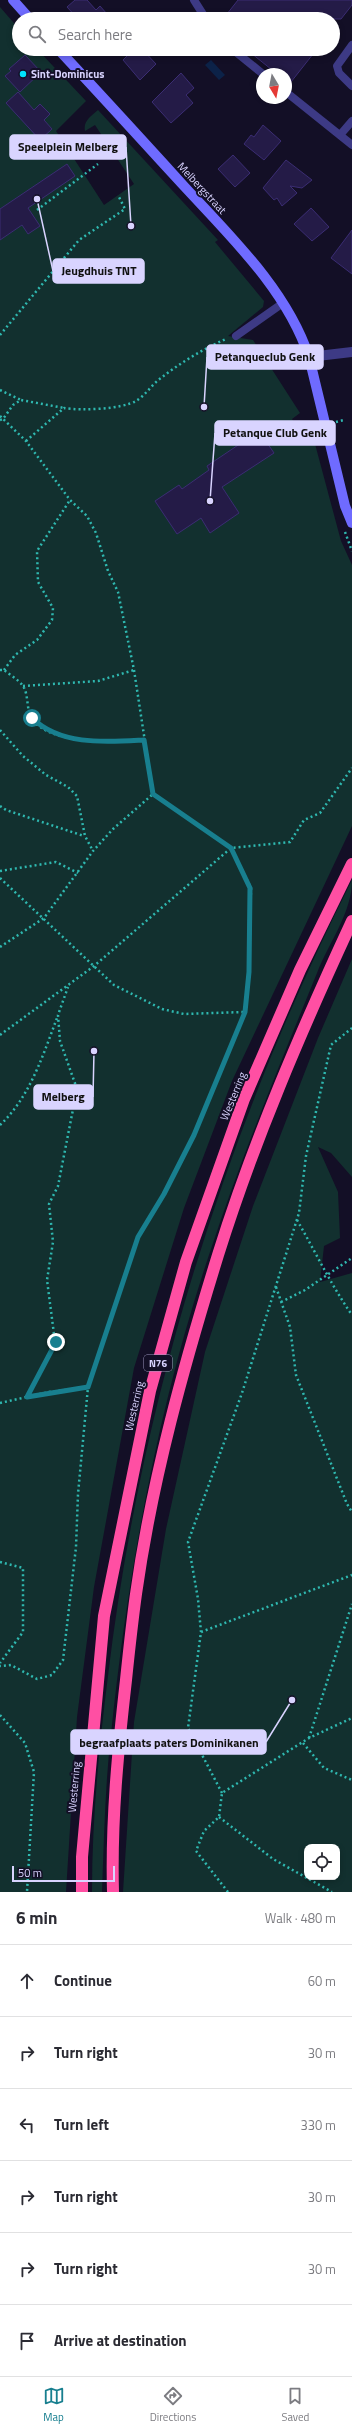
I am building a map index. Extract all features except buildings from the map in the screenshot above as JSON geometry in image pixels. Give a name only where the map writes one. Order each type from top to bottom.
[{"type":"highway","name":"Westerring","points":[[82,1892],[82,1849],[104,1616],[150,1391],[186,1262],[244,1099],[300,970],[352,864]]},
{"type":"highway","name":"N76","points":[[113,1892],[112,1846],[120,1730],[136,1593],[154,1499],[179,1391],[219,1253],[273,1102],[352,921]]},
{"type":"street","points":[[13,0],[24,12]]},
{"type":"street","name":"Melbergstraat","points":[[64,56],[218,222],[256,267],[283,303],[304,342],[309,357],[345,506],[352,523]]},
{"type":"street","points":[[309,357],[352,352]]},
{"type":"lane","points":[[194,0],[202,12]]},
{"type":"lane","points":[[352,45],[337,66],[340,73],[352,86]]},
{"type":"lane","points":[[241,56],[256,68]]},
{"type":"lane","points":[[292,97],[352,145]]},
{"type":"lane","points":[[340,135],[352,121]]},
{"type":"lane","points":[[236,336],[283,303]]},
{"type":"path","points":[[37,210],[98,164]]},
{"type":"path","points":[[0,335],[79,240],[125,209],[118,195]]},
{"type":"path","points":[[0,390],[21,400],[77,410],[98,409],[136,401],[161,377],[210,346],[236,336]]},
{"type":"path","points":[[2,420],[13,405],[21,400]]},
{"type":"path","points":[[26,440],[64,408]]},
{"type":"path","points":[[0,416],[2,420],[26,440],[70,500],[87,516],[118,592],[134,670],[153,794],[231,848],[250,888],[249,972],[245,1012],[194,1135],[164,1194],[138,1237],[88,1387],[78,1494],[76,1547],[63,1660],[52,1675],[37,1679],[11,1665],[0,1666]]},
{"type":"path","points":[[335,422],[344,420]]},
{"type":"path","points":[[301,431],[311,426]]},
{"type":"path","points":[[4,670],[15,655],[37,640],[52,620],[53,608],[38,582],[37,552],[70,500]]},
{"type":"path","points":[[0,670],[4,670],[23,686],[32,718],[43,729],[75,739],[107,742],[144,740]]},
{"type":"path","points":[[23,686],[98,681],[134,670]]},
{"type":"path","points":[[0,730],[22,756],[46,775],[68,787],[77,796],[85,836],[93,851]]},
{"type":"path","points":[[0,1034],[69,986],[94,966],[231,848],[290,842],[304,820],[320,813],[352,768]]},
{"type":"path","points":[[0,947],[44,918],[93,851],[113,829],[153,794]]},
{"type":"path","points":[[0,806],[6,810],[85,836]]},
{"type":"path","points":[[0,872],[56,862],[78,873]]},
{"type":"path","points":[[0,878],[114,985],[162,1009],[184,1014],[245,1012]]},
{"type":"path","points":[[0,1125],[7,1119],[36,1075],[69,986]]},
{"type":"path","points":[[27,1397],[56,1342],[47,1280],[53,1242],[49,1204],[58,1186],[77,1089],[60,1040],[58,1015]]},
{"type":"path","points":[[228,1892],[196,1851],[204,1831],[219,1817],[222,1793],[188,1728],[201,1632],[198,1599],[188,1542],[242,1393],[297,1220],[306,1156],[331,1045],[352,1028]]},
{"type":"path","points":[[297,1220],[328,1273],[337,1294],[352,1315]]},
{"type":"path","points":[[281,1302],[305,1290],[352,1258]]},
{"type":"path","points":[[276,1287],[290,1327],[296,1374],[352,1512]]},
{"type":"path","points":[[0,1403],[88,1387]]},
{"type":"path","points":[[0,1562],[22,1568],[23,1599],[23,1632],[0,1662]]},
{"type":"path","points":[[201,1632],[352,1575]]},
{"type":"path","points":[[309,1738],[352,1604]]},
{"type":"path","points":[[0,1715],[25,1743],[34,1772],[27,1892]]},
{"type":"path","points":[[222,1793],[309,1738],[352,1718]]},
{"type":"path","points":[[303,1743],[324,1768],[352,1780]]},
{"type":"path","points":[[219,1817],[274,1859],[332,1892]]},
{"type":"green space","points":[[0,7],[12,21],[12,56],[44,56],[86,101],[56,131],[104,205],[134,184],[95,125],[85,131],[86,122],[98,110],[218,240],[215,242],[264,301],[263,307],[228,336],[253,340],[300,413],[292,419],[301,432],[311,429],[341,541],[352,565],[352,826],[232,1081],[184,1208],[134,1368],[94,1587],[77,1717],[66,1892],[0,1892]]},
{"type":"green space","points":[[352,880],[351,892],[344,916],[317,973],[235,1179],[192,1308],[175,1368],[148,1488],[126,1611],[107,1773],[102,1892],[92,1892],[93,1838],[97,1784],[108,1676],[123,1572],[142,1470],[166,1368],[195,1268],[228,1168],[265,1070],[307,974]]},
{"type":"green space","points":[[352,959],[352,1177],[331,1153],[318,1147],[338,1192],[340,1238],[324,1246],[320,1282],[352,1273],[352,1892],[123,1892],[134,1722],[166,1529],[205,1352],[253,1206],[318,1038]]},
{"type":"water","points":[[211,60],[225,75],[219,80],[205,65]]},
{"type":"place","name":"Sint-Dominicus","points":[[23,74]]},
{"type":"place","name":"Jeugdhuis TNT","points":[[37,199]]},
{"type":"place","name":"Speelplein Melberg","points":[[131,226]]},
{"type":"place","name":"Petanqueclub Genk","points":[[204,407]]},
{"type":"place","name":"Petanque Club Genk","points":[[210,501]]},
{"type":"place","name":"Melberg","points":[[94,1051]]},
{"type":"place","name":"begraafplaats paters Dominikanen","points":[[292,1700]]},
{"type":"route","points":[[32,718],[43,729],[75,739],[107,742],[144,740],[153,794],[184,817],[216,836],[231,848],[250,888],[249,972],[245,1012],[220,1069],[194,1135],[164,1194],[138,1237],[113,1307],[88,1387],[49,1392],[27,1397],[47,1354],[56,1342]]}]
